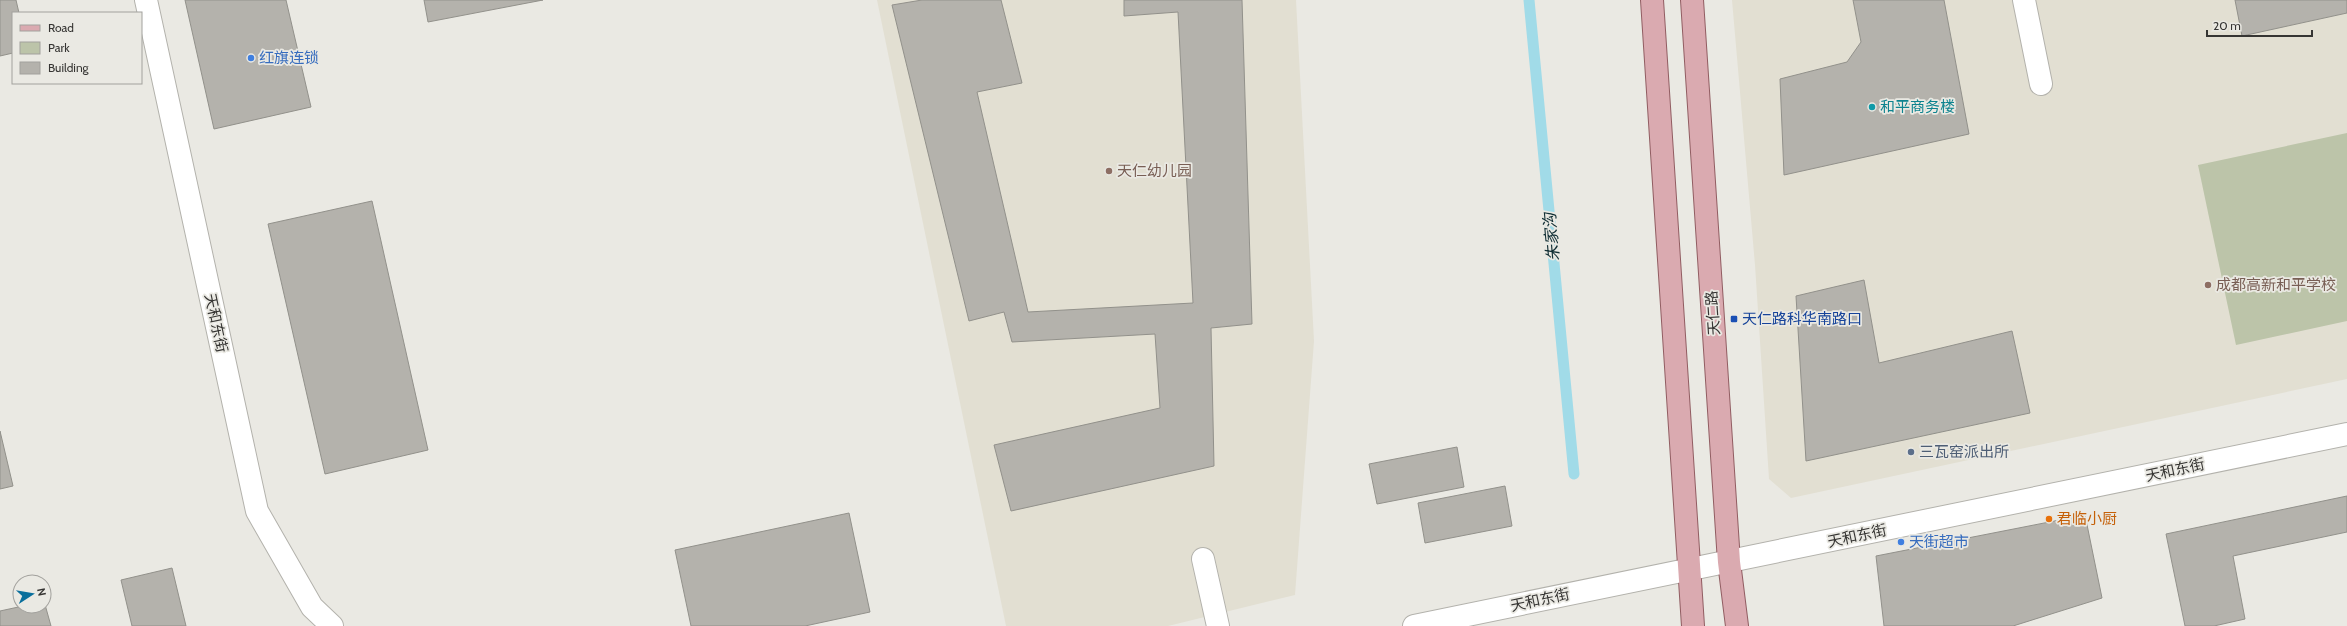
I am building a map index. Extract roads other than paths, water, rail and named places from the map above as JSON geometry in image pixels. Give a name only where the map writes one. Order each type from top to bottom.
[{"type":"main road","points":[[1652,0],[1688,570],[1693,626]]},
{"type":"main road","name":"天仁路","points":[[1692,0],[1729,562],[1737,626]]},
{"type":"street","name":"天和东街","points":[[146,0],[257,511],[312,607],[332,626]]},
{"type":"street","points":[[2024,0],[2041,84]]},
{"type":"street","name":"天和东街","points":[[1414,626],[2347,434]]},
{"type":"street","points":[[1203,559],[1218,626]]},
{"type":"waterway","name":"朱家沟","points":[[1529,0],[1574,474]]},
{"type":"place","name":"红旗连锁","points":[[251,58]]},
{"type":"place","name":"和平商务楼","points":[[1872,107]]},
{"type":"place","name":"天仁幼儿园","points":[[1109,171]]},
{"type":"place","name":"成都高新和平学校","points":[[2208,285]]},
{"type":"place","name":"天仁路科华南路口","points":[[1734,319]]},
{"type":"place","name":"三瓦窑派出所","points":[[1911,452]]},
{"type":"place","name":"君临小厨","points":[[2049,519]]},
{"type":"place","name":"天街超市","points":[[1901,542]]}]
